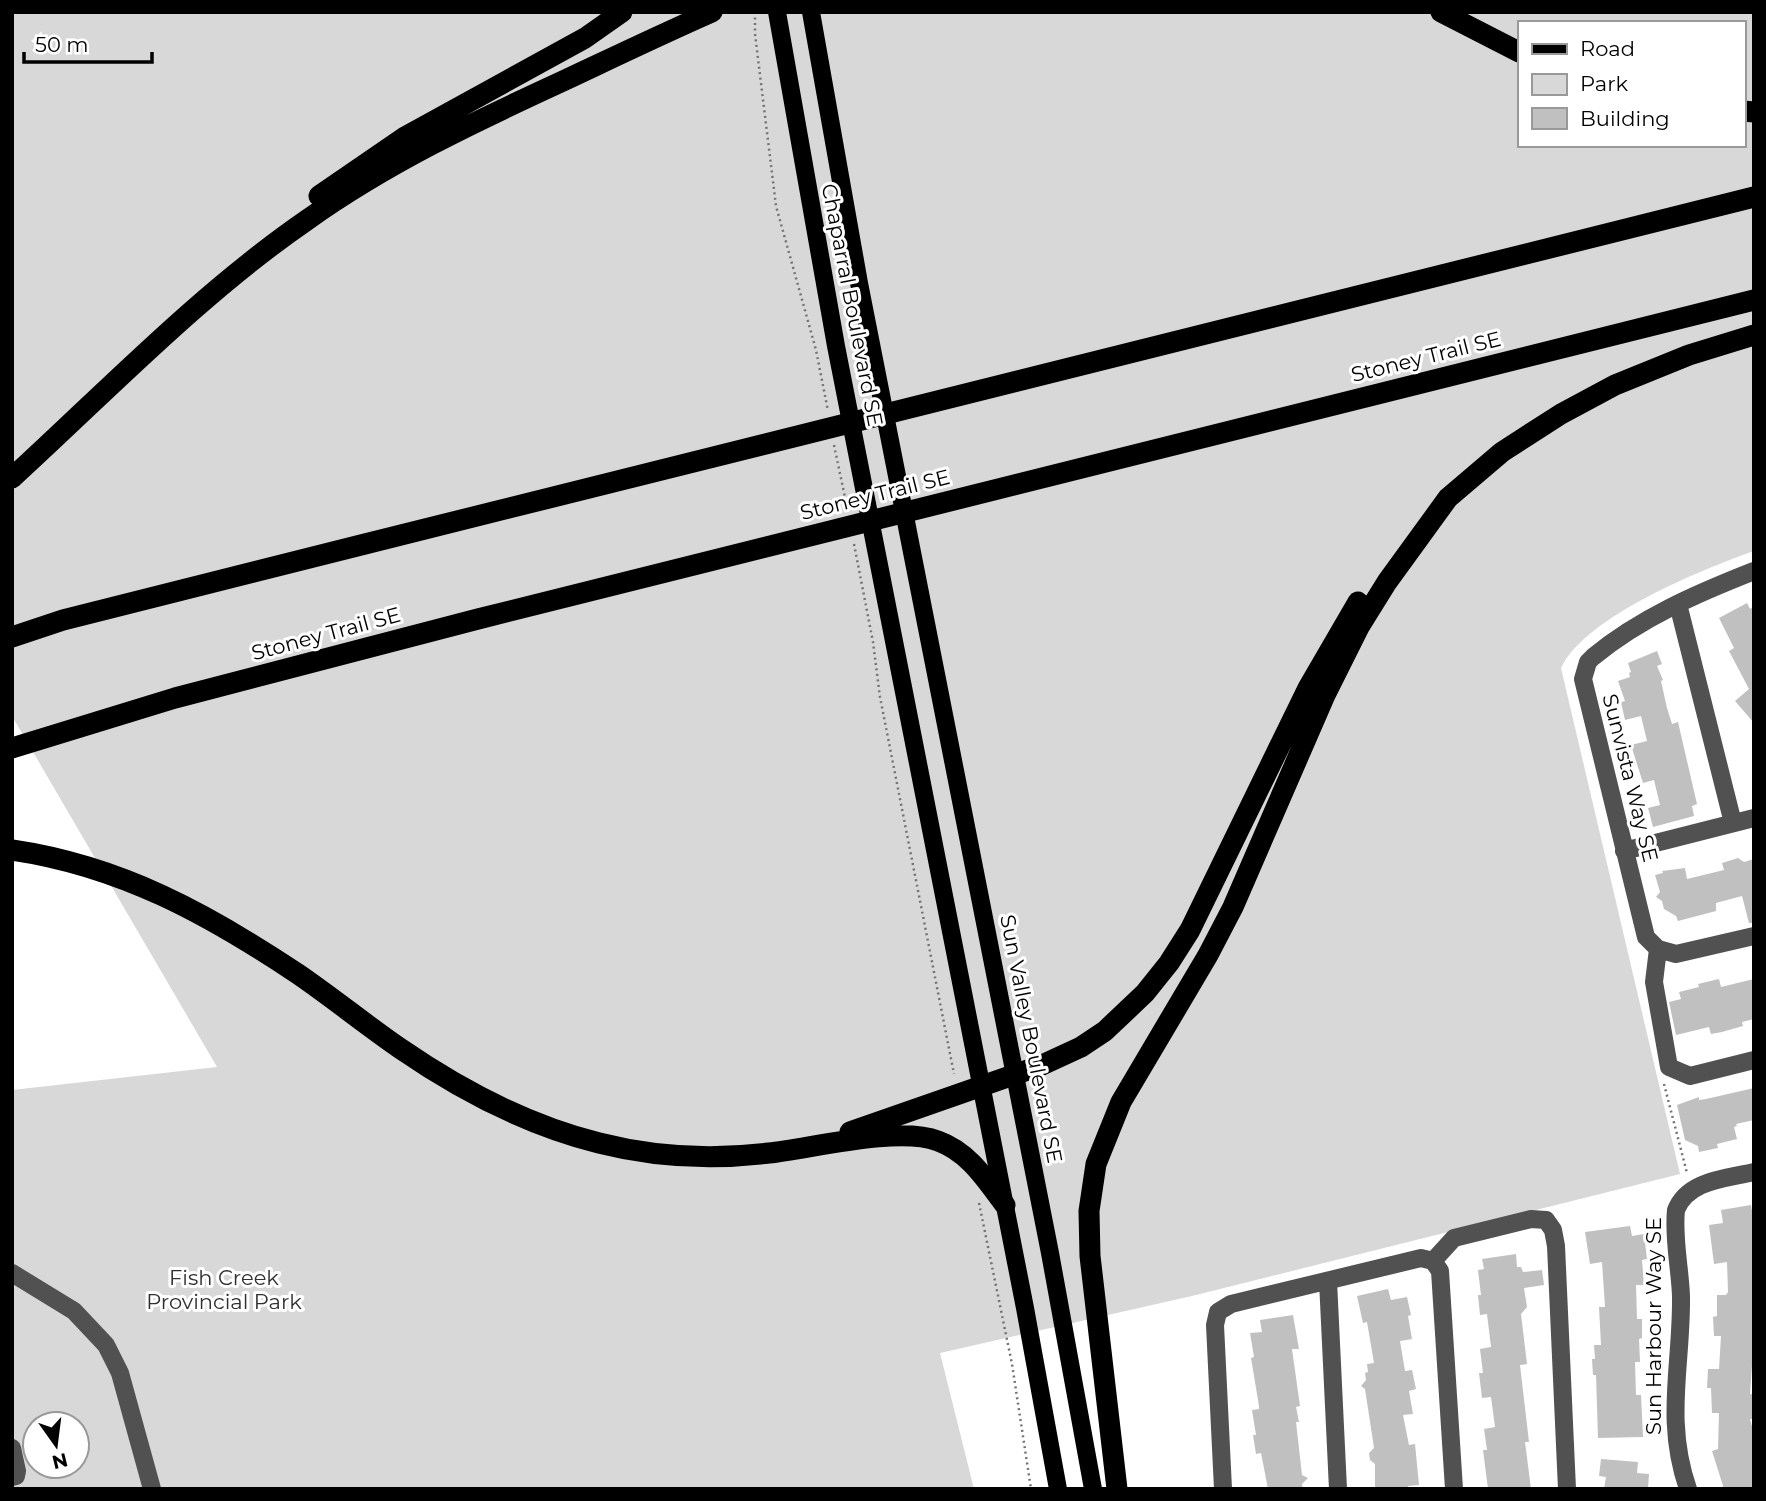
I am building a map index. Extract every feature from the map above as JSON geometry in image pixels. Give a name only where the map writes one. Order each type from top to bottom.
[{"type":"highway","points":[[12,478],[205,301],[258,246],[320,194],[358,167],[456,107],[585,38],[622,12]]},
{"type":"highway","points":[[205,301],[305,221],[390,166],[506,107],[712,12]]},
{"type":"highway","points":[[1441,12],[1518,51]]},
{"type":"highway","points":[[1463,12],[1518,45]]},
{"type":"highway","points":[[12,637],[63,620],[1754,197]]},
{"type":"highway","name":"Stoney Trail SE","points":[[12,748],[175,698],[464,623],[1754,300]]},
{"type":"highway","points":[[802,1148],[1060,1058],[1094,1039],[1124,1014],[1162,973],[1199,913],[1299,706],[1334,641],[1383,568],[1417,529],[1448,498],[1514,443],[1595,394],[1669,362],[1754,335]]},
{"type":"highway","points":[[1117,1489],[1089,1239],[1091,1193],[1100,1149],[1121,1102],[1233,907],[1325,695],[1352,640],[1379,595],[1448,498]]},
{"type":"highway","points":[[12,850],[118,875],[160,893],[207,918],[298,975],[432,1069],[496,1106],[539,1125],[603,1144],[664,1154],[736,1156],[899,1136],[932,1139],[951,1147],[971,1162],[1005,1205]]},
{"type":"main road","name":"Chaparral Boulevard SE","points":[[777,12],[836,345],[982,1086]]},
{"type":"main road","name":"Chaparral Boulevard SE","points":[[811,12],[869,338],[920,598]]},
{"type":"main road","name":"Sun Valley Boulevard SE","points":[[920,598],[1093,1489]]},
{"type":"main road","points":[[982,1086],[1058,1489]]},
{"type":"street","name":"Sunvista Way SE","points":[[1658,949],[1646,937],[1643,928],[1583,679],[1588,662],[1602,649],[1678,604],[1754,571]]},
{"type":"street","points":[[1678,604],[1733,823]]},
{"type":"street","points":[[1624,850],[1754,818]]},
{"type":"street","points":[[1754,936],[1684,953],[1676,954],[1658,949],[1654,982],[1669,1067],[1690,1076],[1754,1060]]},
{"type":"street","points":[[1691,1189],[1754,1172]]},
{"type":"street","name":"Sun Harbour Way SE","points":[[1688,1489],[1675,1432],[1675,1372],[1680,1340],[1681,1298],[1675,1219],[1680,1201],[1691,1189]]},
{"type":"street","points":[[1433,1261],[1454,1238],[1531,1219],[1546,1220],[1553,1230],[1556,1246],[1567,1489]]},
{"type":"street","points":[[1223,1489],[1216,1316],[1222,1308],[1421,1258],[1433,1261],[1440,1271],[1454,1489]]},
{"type":"street","points":[[12,1273],[74,1311],[106,1345],[120,1373],[152,1489]]},
{"type":"street","points":[[1328,1282],[1338,1489]]},
{"type":"street","points":[[12,1448],[17,1471],[16,1476],[12,1477]]},
{"type":"path","points":[[755,12],[755,34],[776,206],[816,350],[829,415]]},
{"type":"path","points":[[834,442],[846,507]]},
{"type":"path","points":[[852,533],[880,697],[956,1080]]},
{"type":"path","points":[[1669,1067],[1664,1085],[1691,1189]]},
{"type":"path","points":[[976,1195],[1012,1364],[1031,1489]]},
{"type":"green space","name":"Fish Creek Provincial Park","points":[[12,12],[1754,12],[1754,551],[1676,583],[1619,613],[1594,630],[1574,649],[1561,668],[1680,1174],[1192,1296],[940,1353],[974,1489],[12,1489],[12,1090],[217,1067],[12,716]]},
{"type":"building","points":[[1747,603],[1750,609],[1754,606],[1754,723],[1735,701],[1749,689],[1729,651],[1734,648],[1719,618]]},
{"type":"building","points":[[1657,651],[1662,664],[1657,666],[1663,680],[1661,681],[1667,708],[1672,724],[1678,722],[1697,804],[1692,806],[1694,816],[1653,827],[1648,808],[1660,805],[1654,780],[1643,783],[1631,745],[1647,741],[1641,716],[1625,720],[1621,702],[1625,701],[1618,681],[1630,677],[1628,663]]},
{"type":"building","points":[[1738,858],[1744,862],[1754,859],[1754,923],[1749,923],[1742,896],[1716,903],[1716,911],[1678,921],[1676,916],[1664,909],[1662,901],[1656,897],[1660,892],[1655,875],[1663,873],[1662,871],[1685,868],[1687,879],[1724,870],[1722,863]]},
{"type":"building","points":[[1719,979],[1721,987],[1754,979],[1754,1019],[1742,1022],[1743,1026],[1722,1032],[1711,1034],[1709,1027],[1676,1035],[1669,1002],[1681,999],[1679,992]]},
{"type":"building","points":[[1754,1088],[1754,1120],[1736,1124],[1734,1127],[1737,1139],[1717,1144],[1718,1148],[1699,1152],[1698,1146],[1685,1140],[1677,1105],[1699,1097],[1699,1100],[1706,1099]]},
{"type":"building","points":[[1751,1205],[1754,1224],[1754,1337],[1750,1394],[1754,1394],[1754,1419],[1750,1419],[1754,1434],[1754,1489],[1724,1489],[1712,1451],[1718,1449],[1719,1413],[1712,1413],[1711,1388],[1707,1388],[1708,1369],[1719,1369],[1721,1336],[1714,1336],[1713,1317],[1717,1316],[1717,1295],[1726,1295],[1728,1292],[1727,1262],[1714,1264],[1709,1225],[1723,1223],[1721,1210]]},
{"type":"building","points":[[1630,1226],[1632,1236],[1644,1234],[1647,1259],[1642,1260],[1644,1285],[1636,1285],[1637,1319],[1642,1319],[1642,1338],[1639,1339],[1640,1362],[1635,1362],[1636,1395],[1641,1395],[1643,1437],[1598,1438],[1596,1375],[1593,1375],[1592,1359],[1595,1359],[1594,1345],[1601,1345],[1599,1307],[1605,1307],[1602,1262],[1590,1264],[1585,1232]]},
{"type":"building","points":[[1516,1254],[1517,1267],[1521,1267],[1523,1272],[1542,1270],[1544,1285],[1524,1288],[1527,1307],[1521,1314],[1527,1364],[1520,1365],[1529,1442],[1525,1442],[1531,1489],[1488,1489],[1483,1450],[1487,1450],[1484,1429],[1495,1427],[1491,1397],[1482,1398],[1479,1373],[1483,1373],[1480,1349],[1491,1347],[1487,1314],[1480,1315],[1478,1270],[1484,1269],[1482,1259]]},
{"type":"building","points":[[1388,1289],[1391,1300],[1407,1297],[1411,1315],[1408,1316],[1412,1339],[1400,1341],[1405,1371],[1412,1370],[1416,1389],[1409,1391],[1413,1414],[1403,1415],[1409,1445],[1415,1444],[1419,1485],[1408,1486],[1408,1489],[1375,1489],[1375,1464],[1370,1460],[1369,1453],[1374,1448],[1365,1389],[1361,1386],[1366,1380],[1367,1364],[1374,1363],[1367,1322],[1363,1323],[1357,1296]]},
{"type":"building","points":[[1293,1315],[1299,1349],[1292,1349],[1300,1406],[1296,1407],[1299,1422],[1296,1422],[1302,1475],[1308,1478],[1302,1484],[1303,1489],[1268,1489],[1261,1453],[1256,1454],[1253,1435],[1256,1435],[1252,1410],[1259,1409],[1259,1406],[1250,1333],[1262,1332],[1260,1320]]},
{"type":"building","points":[[1601,1459],[1638,1462],[1637,1473],[1649,1474],[1648,1489],[1604,1489],[1606,1477],[1599,1476]]}]
